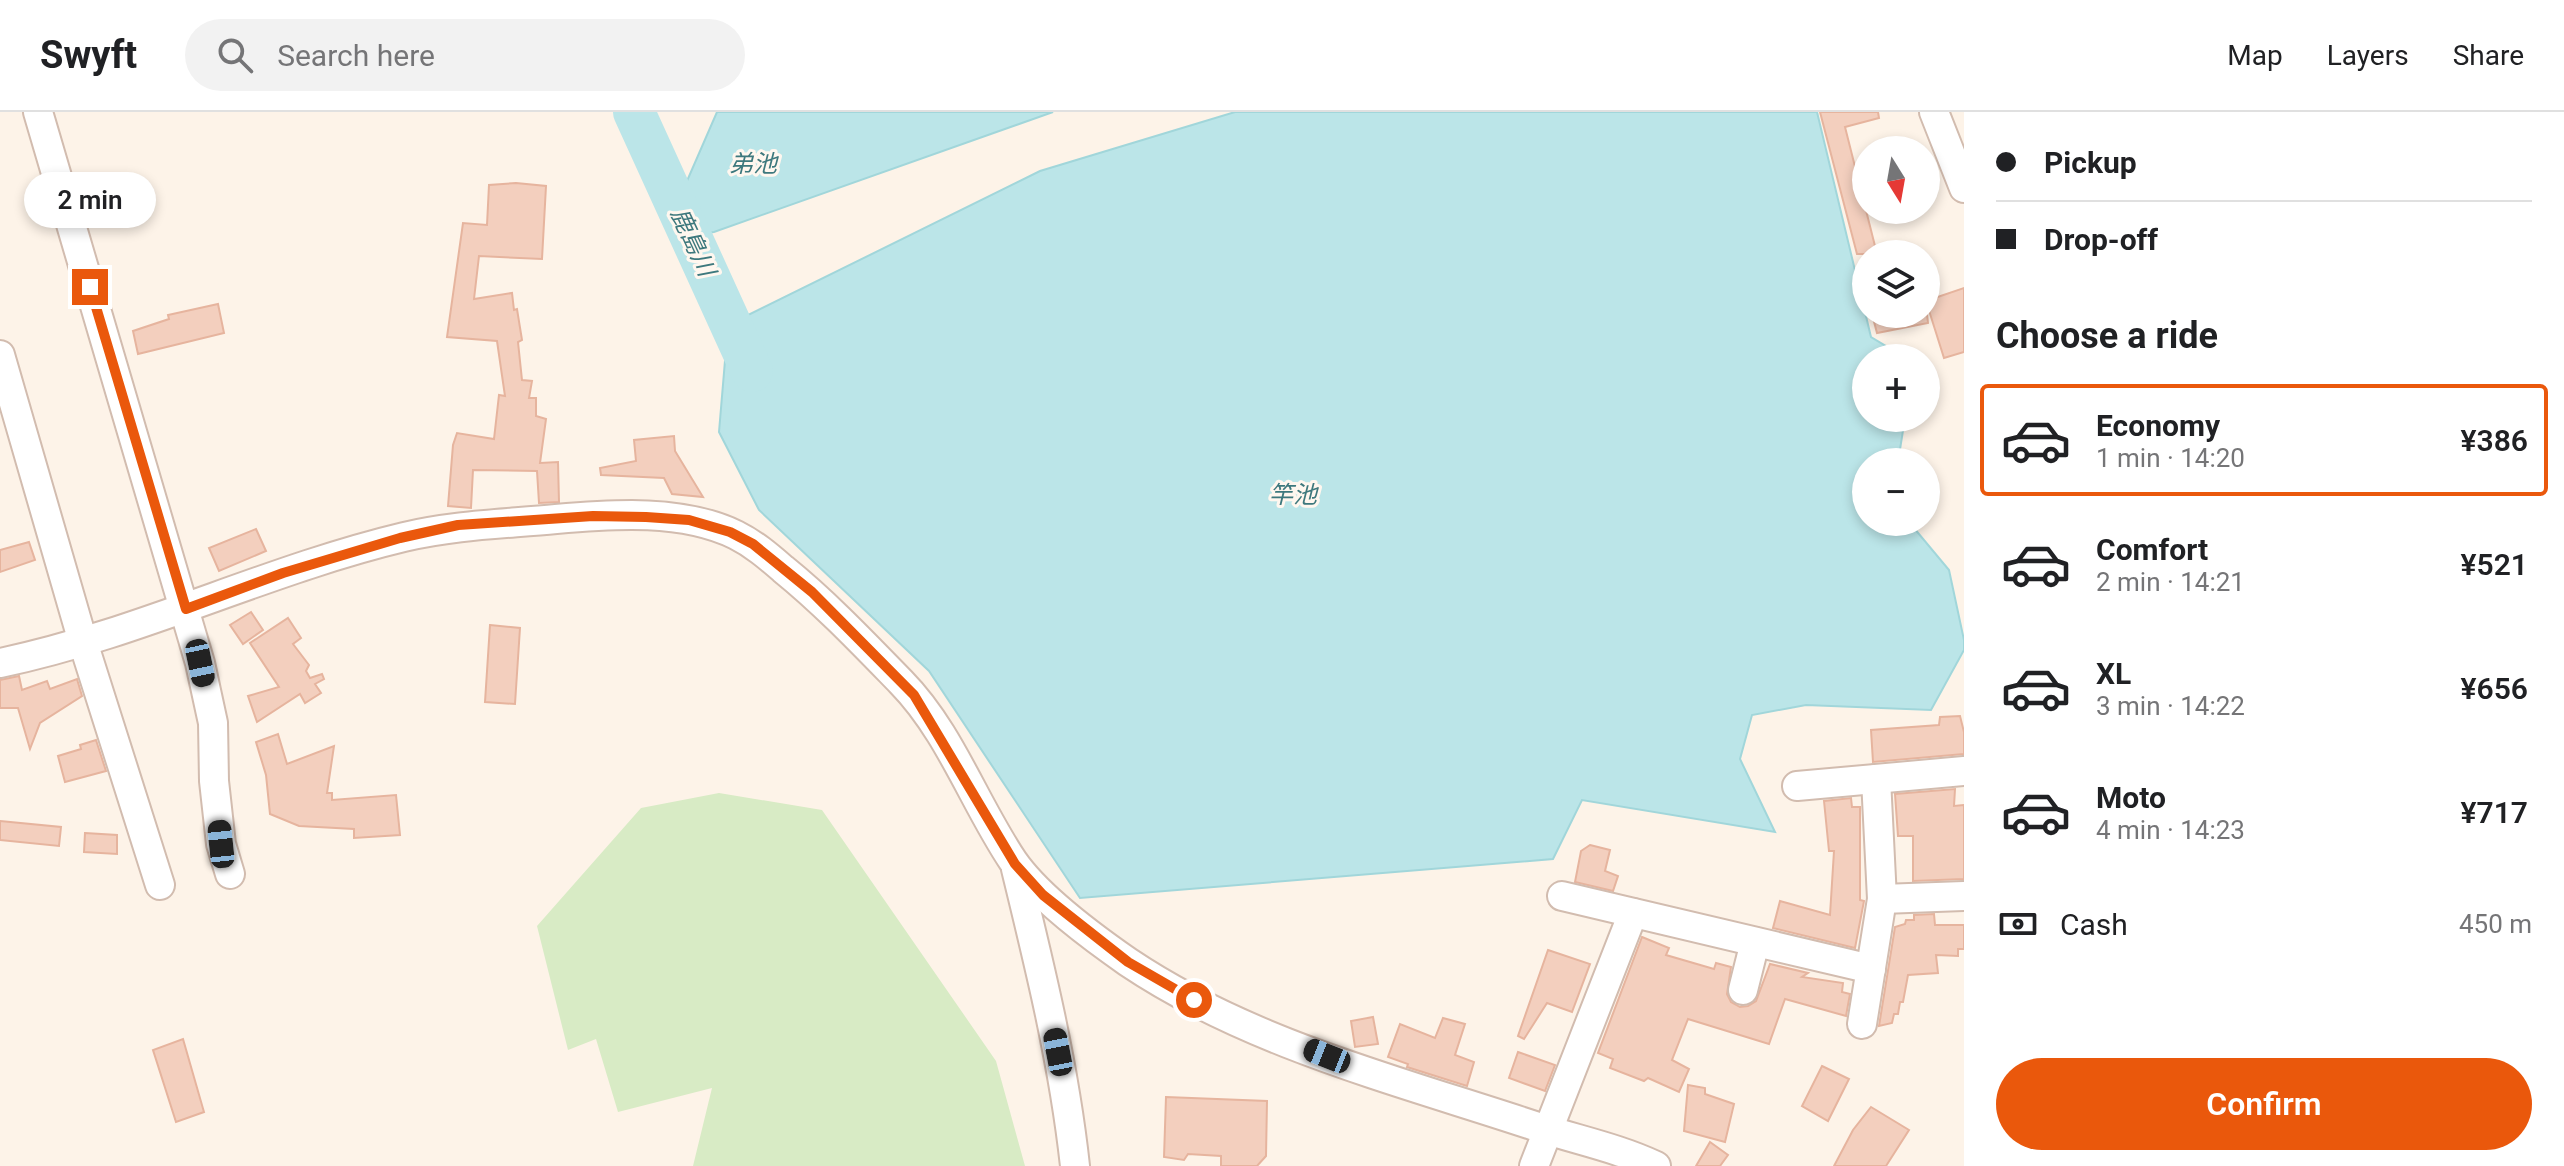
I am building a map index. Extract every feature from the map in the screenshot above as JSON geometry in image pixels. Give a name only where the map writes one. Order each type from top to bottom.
[{"type":"street","points":[[38,112],[186,609],[213,723],[215,793],[221,844],[230,874]]},
{"type":"street","points":[[1934,112],[1964,188]]},
{"type":"street","points":[[0,355],[83,642],[160,885]]},
{"type":"street","points":[[0,663],[83,642],[283,573],[400,538],[458,525],[593,516],[646,517],[689,520],[730,532],[753,544],[812,592],[914,695],[1015,864],[1043,895],[1128,962],[1216,1012],[1327,1056],[1549,1131],[1633,1155],[1656,1166]]},
{"type":"street","points":[[1797,786],[1964,771]]},
{"type":"street","points":[[1862,1024],[1882,899],[1876,779]]},
{"type":"street","points":[[1015,864],[1045,986],[1069,1110],[1075,1166]]},
{"type":"street","points":[[1562,896],[1871,969]]},
{"type":"street","points":[[1882,899],[1964,896]]},
{"type":"street","points":[[1534,1166],[1633,913]]},
{"type":"street","points":[[1743,990],[1755,942]]},
{"type":"green space","points":[[719,793],[822,810],[996,1061],[1025,1166],[693,1166],[712,1088],[618,1112],[596,1039],[568,1050],[537,926],[641,808]]},
{"type":"water","name":"弟池","points":[[717,112],[1053,112],[714,232],[698,234],[680,197]]},
{"type":"water","name":"竿池","points":[[1235,112],[1817,112],[1852,258],[1852,328],[1869,328],[1871,337],[1883,344],[1852,344],[1852,432],[1903,432],[1900,448],[1852,448],[1852,536],[1921,536],[1949,570],[1964,640],[1964,650],[1931,710],[1806,705],[1752,715],[1740,759],[1775,832],[1582,800],[1553,859],[1080,898],[929,671],[759,510],[719,432],[728,325],[1040,171]]},
{"type":"building","points":[[1820,112],[1878,112],[1879,118],[1845,127],[1852,155],[1852,224],[1869,224],[1873,240],[1853,240]]},
{"type":"building","points":[[516,183],[546,186],[542,259],[479,256],[474,299],[512,293],[522,340],[518,342],[522,380],[532,381],[529,398],[536,398],[536,416],[546,419],[540,463],[558,462],[559,502],[539,503],[537,471],[473,470],[471,508],[448,506],[453,445],[457,433],[494,439],[499,395],[505,396],[497,341],[447,337],[463,223],[487,225],[489,185]]},
{"type":"building","points":[[1964,288],[1964,352],[1944,358],[1935,328],[1940,328],[1940,296]]},
{"type":"building","points":[[218,304],[224,333],[138,354],[133,331],[169,319],[168,315]]},
{"type":"building","points":[[1876,328],[1902,328],[1877,333]]},
{"type":"building","points":[[674,436],[675,451],[703,497],[672,494],[664,478],[601,475],[600,468],[636,461],[634,440]]},
{"type":"building","points":[[256,529],[266,551],[219,571],[209,548]]},
{"type":"building","points":[[29,542],[35,560],[0,572],[0,550]]},
{"type":"building","points":[[251,612],[263,630],[243,644],[230,625]]},
{"type":"building","points":[[288,618],[301,638],[293,644],[309,665],[306,671],[310,678],[322,674],[324,679],[315,684],[321,693],[305,703],[300,694],[257,722],[248,696],[279,687],[250,643]]},
{"type":"building","points":[[490,625],[520,628],[515,704],[485,702]]},
{"type":"building","points":[[19,676],[22,690],[47,681],[50,689],[77,679],[82,696],[40,723],[30,749],[18,708],[0,708],[0,680]]},
{"type":"building","points":[[1960,716],[1964,754],[1873,762],[1871,730],[1939,725],[1940,717]]},
{"type":"building","points":[[278,734],[287,764],[334,746],[327,793],[332,793],[332,800],[396,795],[400,835],[354,838],[354,829],[299,826],[270,814],[266,775],[256,742]]},
{"type":"building","points":[[96,740],[106,771],[65,782],[58,756],[81,749],[80,745]]},
{"type":"building","points":[[1955,789],[1954,806],[1964,805],[1964,879],[1913,881],[1913,836],[1898,836],[1895,794]]},
{"type":"building","points":[[1851,798],[1852,807],[1860,807],[1860,900],[1864,901],[1855,948],[1773,928],[1780,901],[1830,915],[1834,851],[1829,851],[1824,801]]},
{"type":"building","points":[[0,821],[61,827],[59,846],[0,840]]},
{"type":"building","points":[[85,833],[117,835],[117,854],[84,852]]},
{"type":"building","points":[[1590,845],[1610,850],[1605,871],[1618,876],[1613,891],[1575,882],[1581,851]]},
{"type":"building","points":[[1934,914],[1935,925],[1964,925],[1964,949],[1958,949],[1958,956],[1936,955],[1938,973],[1908,975],[1898,1014],[1894,1014],[1892,1023],[1879,1026],[1895,927],[1905,924],[1906,920],[1914,920],[1914,915]]},
{"type":"building","points":[[1642,937],[1669,948],[1666,955],[1714,969],[1716,963],[1731,967],[1727,994],[1731,1002],[1740,1007],[1756,1001],[1770,964],[1808,973],[1802,977],[1843,983],[1842,992],[1850,994],[1846,1016],[1785,999],[1769,1044],[1688,1019],[1672,1060],[1689,1069],[1679,1092],[1648,1078],[1644,1081],[1610,1068],[1613,1059],[1598,1053]]},
{"type":"building","points":[[1548,950],[1590,964],[1572,1012],[1547,1003],[1524,1039],[1518,1036]]},
{"type":"building","points":[[1373,1017],[1378,1044],[1355,1047],[1351,1021]]},
{"type":"building","points":[[1443,1018],[1465,1024],[1455,1055],[1474,1062],[1467,1086],[1407,1067],[1408,1064],[1388,1057],[1400,1024],[1435,1038]]},
{"type":"building","points":[[183,1039],[204,1112],[176,1122],[153,1050]]},
{"type":"building","points":[[1518,1052],[1555,1065],[1545,1091],[1509,1078]]},
{"type":"building","points":[[1822,1066],[1849,1079],[1828,1121],[1802,1106]]},
{"type":"building","points":[[1688,1085],[1705,1088],[1705,1094],[1734,1104],[1725,1142],[1684,1131]]},
{"type":"building","points":[[1166,1097],[1267,1101],[1266,1156],[1257,1166],[1221,1166],[1221,1156],[1188,1154],[1184,1160],[1164,1157]]},
{"type":"building","points":[[1871,1107],[1909,1130],[1886,1166],[1834,1166],[1853,1130]]},
{"type":"building","points":[[1710,1142],[1728,1155],[1720,1166],[1696,1166]]},
{"type":"waterway","name":"鹿島川","points":[[634,112],[752,371]]},
{"type":"route","points":[[90,287],[186,609],[283,573],[400,538],[458,525],[593,516],[646,517],[689,520],[730,532],[753,544],[812,592],[914,695],[1015,864],[1043,895],[1128,962],[1194,1000]]}]
